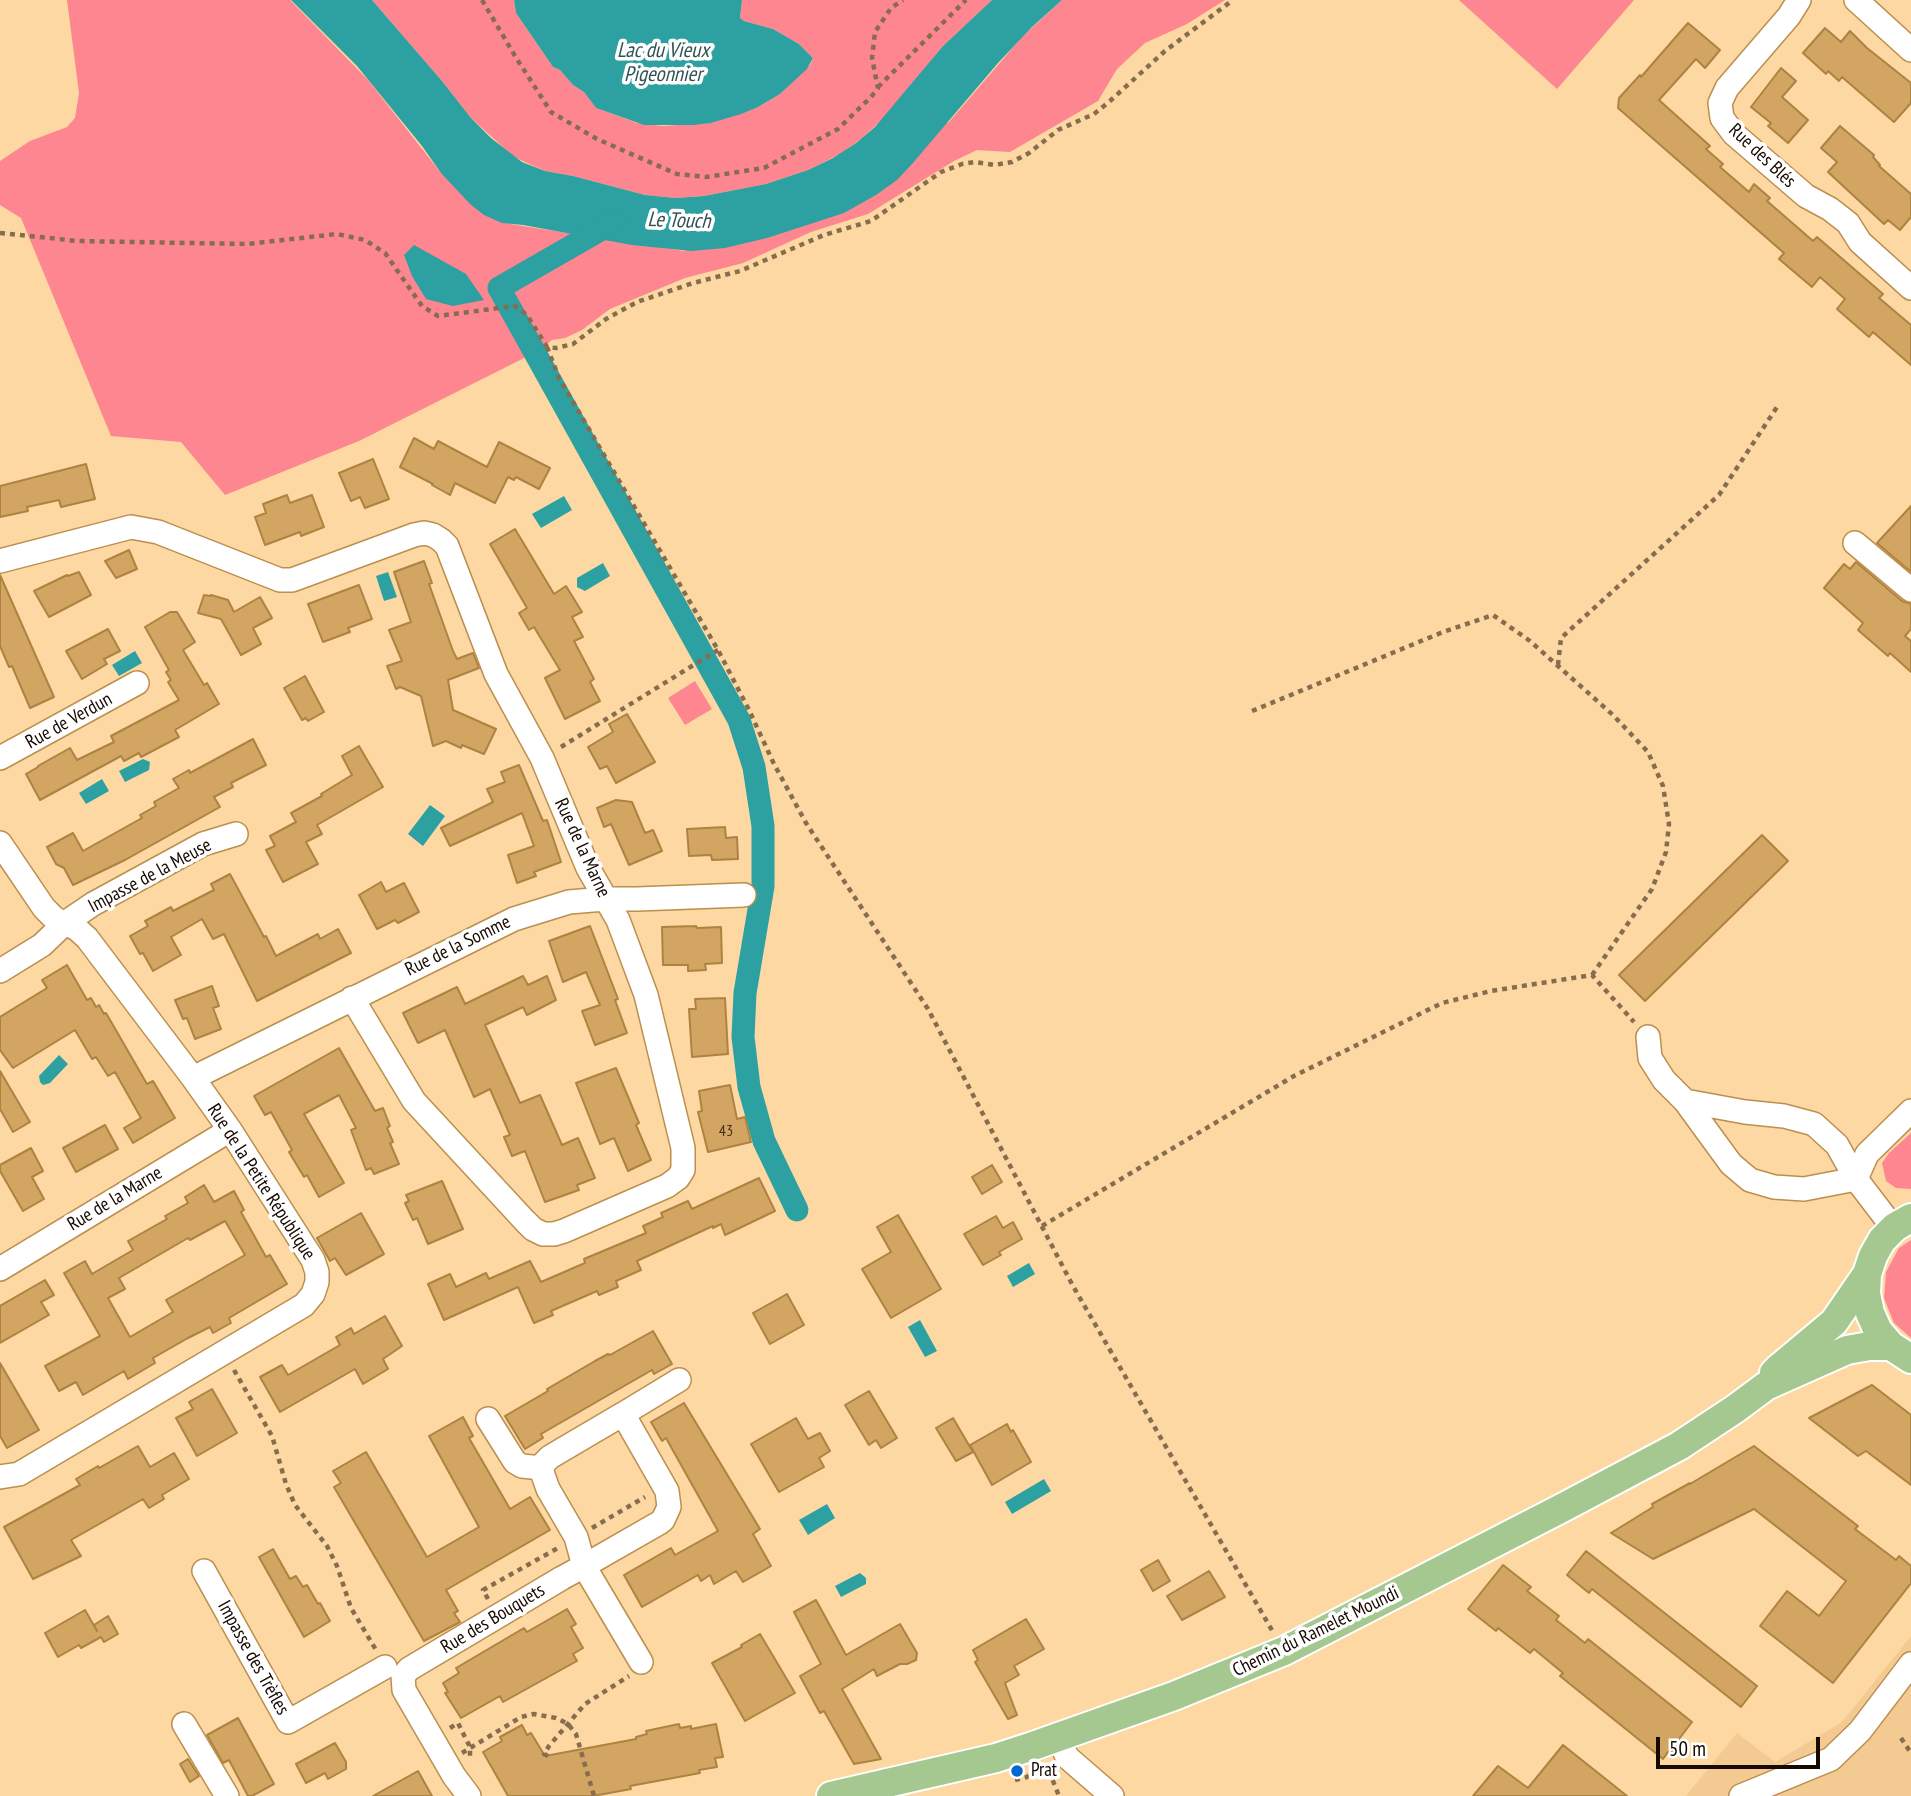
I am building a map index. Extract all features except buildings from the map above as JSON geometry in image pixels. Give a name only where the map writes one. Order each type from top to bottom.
[{"type":"main road","name":"Chemin du Ramelet Moundi","points":[[1901,1352],[1878,1331],[1866,1294],[1867,1274],[1872,1256],[1882,1240],[1903,1222]]},
{"type":"main road","name":"Chemin du Ramelet Moundi","points":[[1766,1385],[1779,1368],[1834,1322],[1867,1274]]},
{"type":"main road","name":"Chemin du Ramelet Moundi","points":[[831,1796],[996,1758],[1059,1738],[1174,1696],[1284,1651],[1679,1446],[1766,1385],[1847,1350],[1869,1346],[1901,1352]]},
{"type":"street","name":"Rue des Blés","points":[[1799,0],[1789,16],[1727,88],[1720,103],[1722,118],[1734,134],[1806,196],[1848,223],[1860,243],[1911,288]]},
{"type":"street","points":[[1856,0],[1911,50]]},
{"type":"street","name":"Rue de la Marne","points":[[0,561],[131,527],[158,532],[280,580],[292,580],[414,535],[424,533],[442,540],[447,546],[496,674],[542,758],[588,868],[618,920],[646,995],[683,1148],[683,1170],[678,1178],[667,1186],[564,1231],[543,1234],[533,1229],[414,1101],[352,998]]},
{"type":"street","points":[[1855,543],[1911,590]]},
{"type":"street","name":"Rue de Verdun","points":[[0,758],[137,683]]},
{"type":"street","name":"Impasse de la Meuse","points":[[65,923],[93,904],[203,844],[236,834]]},
{"type":"street","name":"Rue de la Petite République","points":[[0,843],[44,908],[55,919],[77,929],[87,938],[193,1078],[230,1130],[313,1260],[317,1272],[313,1294],[304,1305],[19,1474],[0,1477]]},
{"type":"street","name":"Rue de la Somme","points":[[193,1078],[514,919],[569,902],[744,895]]},
{"type":"street","points":[[0,971],[42,945],[65,923]]},
{"type":"street","points":[[1648,1037],[1650,1058],[1664,1080],[1685,1101],[1731,1164],[1750,1180],[1774,1187],[1804,1189],[1856,1180]]},
{"type":"street","points":[[1685,1101],[1784,1116],[1814,1124],[1837,1145],[1856,1180],[1885,1217],[1903,1222]]},
{"type":"street","points":[[1856,1180],[1867,1154],[1911,1111]]},
{"type":"street","name":"Rue de la Marne","points":[[0,1269],[230,1130]]},
{"type":"street","points":[[641,1662],[584,1566],[576,1537],[548,1489],[542,1468],[546,1460],[555,1453],[679,1380]]},
{"type":"street","name":"Rue des Bouquets","points":[[394,1671],[409,1669],[659,1523],[668,1511],[669,1502],[664,1486],[622,1414]]},
{"type":"street","points":[[488,1419],[515,1462],[522,1466],[542,1468]]},
{"type":"street","name":"Impasse des Trèfles","points":[[204,1571],[288,1722],[394,1671]]},
{"type":"street","points":[[1741,1796],[1831,1759],[1860,1731],[1911,1664]]},
{"type":"street","points":[[394,1671],[404,1690],[448,1751],[469,1796]]},
{"type":"street","points":[[184,1724],[227,1796]]},
{"type":"street","points":[[1059,1738],[1067,1757],[1096,1791]]},
{"type":"path","points":[[482,0],[551,112],[597,139],[677,174],[706,177],[764,168],[838,128],[965,0]]},
{"type":"path","points":[[878,88],[872,58],[875,32],[891,8],[903,0]]},
{"type":"path","points":[[547,347],[573,344],[606,319],[637,302],[740,271],[824,235],[871,221],[942,172],[962,164],[1012,163],[1058,130],[1094,114],[1165,51],[1233,0]]},
{"type":"path","points":[[0,233],[78,241],[247,244],[337,234],[365,240],[385,253],[422,306],[438,316],[515,306],[527,315],[547,347],[559,378],[718,650],[806,823],[928,1009],[1073,1286],[1284,1651]]},
{"type":"path","points":[[1558,666],[1561,638],[1718,495],[1779,404]]},
{"type":"path","points":[[1042,1226],[1294,1076],[1442,1003],[1491,991],[1592,975],[1652,889],[1666,852],[1669,824],[1663,786],[1648,752],[1613,715],[1531,641],[1493,615],[1443,632],[1252,711]]},
{"type":"path","points":[[542,758],[718,650]]},
{"type":"path","points":[[1592,975],[1648,1037]]},
{"type":"path","points":[[224,1352],[272,1436],[295,1505],[327,1546],[337,1566],[351,1608],[394,1671]]},
{"type":"path","points":[[548,1756],[544,1754],[585,1704],[633,1673],[641,1662]]},
{"type":"path","points":[[448,1751],[521,1717],[534,1714],[556,1718],[568,1724],[576,1734],[594,1796]]},
{"type":"path","points":[[1901,1738],[1911,1753]]},
{"type":"path","points":[[1046,1764],[1059,1796]]},
{"type":"shaded area","points":[[67,0],[290,0],[368,80],[441,173],[510,224],[684,251],[949,122],[1022,37],[1062,0],[1225,0],[1187,24],[1145,43],[1117,69],[1098,101],[1010,152],[977,150],[954,161],[868,214],[811,232],[743,263],[685,278],[610,309],[582,330],[565,338],[552,340],[538,351],[359,441],[225,495],[181,442],[111,436],[21,218],[0,205],[0,161],[30,141],[67,127],[75,118],[79,93]]},
{"type":"shaded area","points":[[372,0],[514,0],[516,13],[553,67],[584,92],[596,108],[637,123],[662,126],[711,123],[758,107],[780,94],[810,65],[813,58],[799,44],[773,29],[740,18],[742,0],[992,0],[943,46],[885,117],[840,154],[808,170],[766,184],[704,196],[676,198],[645,195],[545,171],[514,157],[471,118]]},
{"type":"shaded area","points":[[1459,0],[1634,0],[1557,89]]},
{"type":"shaded area","points":[[695,681],[712,709],[685,725],[668,698]]},
{"type":"shaded area","points":[[1911,1133],[1911,1189],[1896,1188],[1886,1181],[1882,1163]]},
{"type":"shaded area","points":[[1911,1240],[1911,1338],[1894,1323],[1884,1298],[1886,1272],[1899,1248]]},
{"type":"shaded area","points":[[1911,1636],[1911,1796],[1686,1796],[1737,1733],[1775,1762],[1842,1722]]},
{"type":"water","name":"Le Touch","points":[[291,0],[372,0],[471,118],[522,162],[545,171],[645,195],[676,198],[704,196],[766,184],[808,170],[833,158],[875,127],[943,46],[992,0],[1062,0],[998,63],[897,180],[876,195],[844,213],[767,238],[725,248],[691,251],[632,245],[502,223],[484,215],[441,173],[357,66]]},
{"type":"water","name":"Lac du Vieux Pigeonnier","points":[[514,0],[742,0],[740,18],[773,29],[799,44],[813,58],[807,69],[780,94],[741,114],[711,123],[644,125],[596,108],[584,92],[553,67],[516,13]]},
{"type":"water","points":[[414,245],[466,274],[484,300],[453,306],[426,299],[412,276],[404,255]]},
{"type":"water","points":[[564,496],[572,510],[541,528],[532,514]]},
{"type":"water","points":[[603,563],[610,576],[585,591],[577,587],[577,578]]},
{"type":"water","points":[[388,572],[397,597],[384,601],[376,576]]},
{"type":"water","points":[[135,651],[142,663],[119,676],[112,665]]},
{"type":"water","points":[[143,759],[150,762],[149,770],[125,782],[119,771]]},
{"type":"water","points":[[102,779],[109,791],[86,804],[79,793]]},
{"type":"water","points":[[430,805],[445,816],[423,846],[408,834]]},
{"type":"water","points":[[59,1055],[68,1064],[50,1083],[43,1085],[39,1076]]},
{"type":"water","points":[[1029,1263],[1035,1274],[1013,1287],[1007,1276]]},
{"type":"water","points":[[920,1320],[937,1351],[925,1357],[908,1327]]},
{"type":"water","points":[[1044,1479],[1051,1491],[1012,1514],[1005,1502]]},
{"type":"water","points":[[827,1504],[835,1518],[808,1535],[799,1520]]},
{"type":"water","points":[[860,1573],[866,1578],[866,1584],[841,1597],[835,1586]]},
{"type":"waterway","points":[[614,222],[499,288],[739,720],[754,767],[763,826],[763,886],[745,993],[743,1037],[749,1087],[764,1141],[797,1210]]},
{"type":"place","name":"Prat","points":[[1017,1771]]}]
